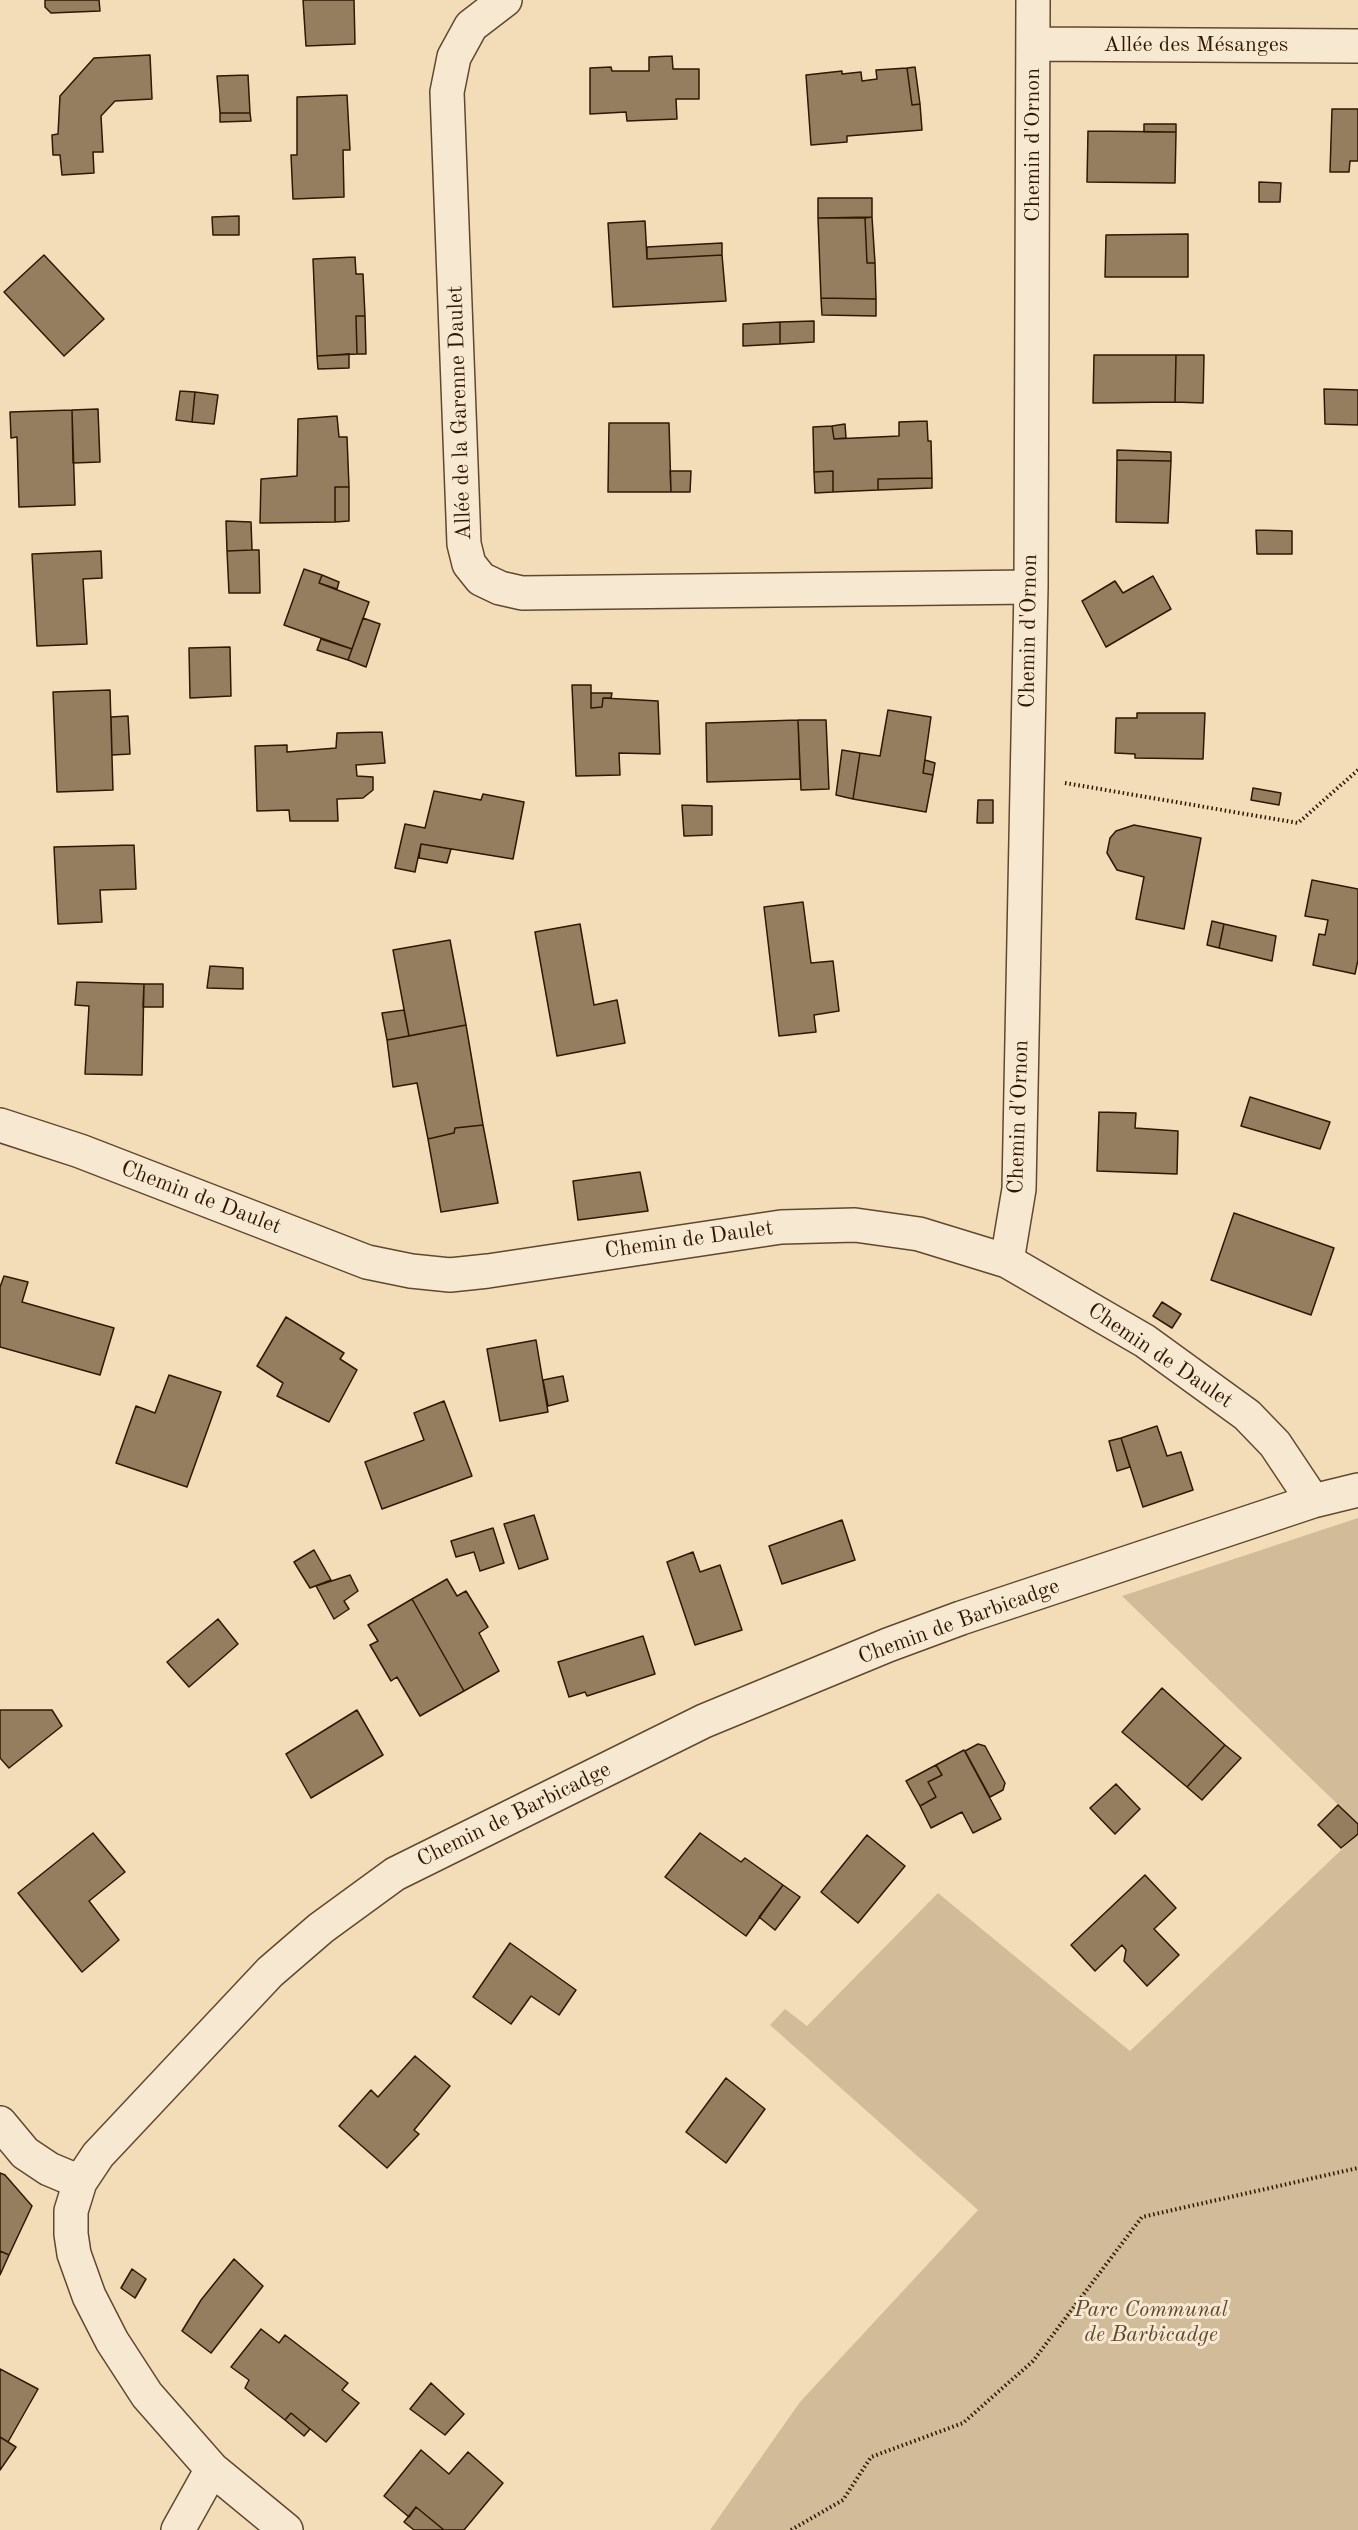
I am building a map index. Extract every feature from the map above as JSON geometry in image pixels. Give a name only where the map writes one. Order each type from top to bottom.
[{"type":"street","name":"Allée de la Garenne Daulet","points":[[505,0],[471,26],[454,57],[447,92],[464,544],[469,564],[481,579],[500,588],[522,593],[1030,587]]},
{"type":"street","name":"Chemin d'Ornon","points":[[1007,1261],[1019,1189],[1030,587],[1033,0]]},
{"type":"street","name":"Allée des Mésanges","points":[[1033,44],[1358,46]]},
{"type":"street","name":"Chemin de Daulet","points":[[0,1125],[80,1151],[367,1262],[411,1271],[450,1275],[488,1271],[729,1233],[782,1227],[855,1225],[919,1234],[1007,1261],[1145,1341],[1247,1415],[1275,1444],[1313,1501]]},
{"type":"street","name":"Chemin de Barbicadge","points":[[286,2530],[212,2469],[147,2395],[112,2341],[89,2296],[74,2254],[71,2211],[80,2182],[98,2155],[270,1972],[321,1928],[395,1874],[704,1721],[888,1645],[1313,1501],[1358,1490]]},
{"type":"street","points":[[0,2123],[25,2153],[49,2169],[80,2182]]},
{"type":"street","points":[[178,2530],[212,2469]]},
{"type":"path","points":[[1027,776],[1298,823],[1358,770]]},
{"type":"path","points":[[791,2530],[843,2500],[871,2457],[963,2423],[972,2416],[1033,2361],[1142,2217],[1358,2168]]},
{"type":"green space","points":[[1358,1518],[1358,1824],[1122,1596]]},
{"type":"green space","name":"Parc Communal de Barbicadge","points":[[1358,1834],[1358,2530],[710,2530],[800,2402],[978,2210],[770,2025],[785,2009],[807,2026],[938,1893],[1130,2051]]},
{"type":"building","points":[[45,0],[99,0],[100,11],[51,13],[45,7]]},
{"type":"building","points":[[303,0],[354,0],[355,44],[306,46]]},
{"type":"building","points":[[150,55],[152,99],[115,101],[101,116],[103,152],[93,152],[94,173],[62,175],[60,155],[53,155],[52,135],[58,134],[60,96],[94,58]]},
{"type":"building","points":[[672,56],[673,69],[699,69],[699,99],[676,99],[677,119],[627,121],[626,112],[590,114],[590,68],[611,67],[612,71],[649,71],[649,57]]},
{"type":"building","points":[[915,67],[920,104],[912,105],[907,68]]},
{"type":"building","points":[[907,68],[912,105],[920,104],[922,130],[847,136],[847,142],[811,145],[806,75],[842,71],[842,74],[861,72],[862,81],[877,79],[876,70]]},
{"type":"building","points":[[248,75],[250,113],[220,113],[217,76]]},
{"type":"building","points":[[347,95],[350,150],[343,150],[344,197],[293,199],[291,155],[297,155],[297,97]]},
{"type":"building","points":[[1332,109],[1358,109],[1358,161],[1350,161],[1349,172],[1330,172]]},
{"type":"building","points":[[220,113],[250,113],[251,121],[220,122]]},
{"type":"building","points":[[1144,124],[1176,124],[1176,132],[1144,132]]},
{"type":"building","points":[[1088,131],[1176,132],[1175,183],[1087,182]]},
{"type":"building","points":[[1259,182],[1281,183],[1280,202],[1259,202]]},
{"type":"building","points":[[818,198],[872,198],[872,217],[818,218]]},
{"type":"building","points":[[239,216],[239,235],[213,235],[212,217]]},
{"type":"building","points":[[872,217],[875,263],[867,263],[865,218]]},
{"type":"building","points":[[818,218],[865,218],[867,263],[875,263],[876,299],[821,298]]},
{"type":"building","points":[[645,221],[647,259],[722,255],[726,301],[613,307],[608,223]]},
{"type":"building","points":[[1188,234],[1188,277],[1105,277],[1106,235]]},
{"type":"building","points":[[722,243],[722,255],[647,259],[647,247]]},
{"type":"building","points":[[44,255],[104,319],[64,356],[4,292]]},
{"type":"building","points":[[355,257],[356,274],[363,274],[365,316],[356,316],[357,354],[317,356],[313,259]]},
{"type":"building","points":[[821,298],[876,299],[876,316],[822,315]]},
{"type":"building","points":[[356,316],[365,316],[366,354],[357,354]]},
{"type":"building","points":[[814,321],[814,342],[780,344],[780,322]]},
{"type":"building","points":[[780,322],[780,344],[743,346],[743,324]]},
{"type":"building","points":[[349,354],[349,368],[318,369],[317,356]]},
{"type":"building","points":[[1094,355],[1176,355],[1175,402],[1093,403]]},
{"type":"building","points":[[1176,355],[1204,355],[1203,403],[1175,402]]},
{"type":"building","points":[[1324,389],[1358,390],[1358,425],[1325,424]]},
{"type":"building","points":[[180,391],[195,392],[192,422],[176,420]]},
{"type":"building","points":[[195,392],[218,395],[214,424],[192,422]]},
{"type":"building","points":[[98,409],[100,462],[73,463],[72,410]]},
{"type":"building","points":[[72,410],[75,505],[19,507],[17,437],[11,438],[10,412]]},
{"type":"building","points":[[337,416],[339,437],[347,437],[349,487],[335,487],[335,522],[260,523],[261,479],[297,476],[298,419]]},
{"type":"building","points":[[927,421],[928,441],[931,441],[932,478],[878,479],[878,490],[833,492],[833,471],[814,472],[813,427],[832,426],[834,439],[899,436],[899,422]]},
{"type":"building","points":[[609,423],[669,423],[671,492],[608,492]]},
{"type":"building","points":[[845,424],[846,438],[834,439],[832,426]]},
{"type":"building","points":[[1117,450],[1171,452],[1171,461],[1117,460]]},
{"type":"building","points":[[1117,460],[1171,461],[1168,523],[1116,522]]},
{"type":"building","points":[[670,471],[691,471],[690,492],[671,492]]},
{"type":"building","points":[[833,471],[833,492],[815,493],[814,472]]},
{"type":"building","points":[[932,478],[932,488],[878,490],[878,479]]},
{"type":"building","points":[[335,487],[349,487],[349,521],[335,522]]},
{"type":"building","points":[[226,521],[251,522],[252,550],[227,551]]},
{"type":"building","points":[[1256,530],[1292,531],[1292,554],[1257,554]]},
{"type":"building","points":[[259,550],[260,593],[229,593],[227,551]]},
{"type":"building","points":[[101,551],[102,578],[83,579],[87,644],[37,646],[32,554]]},
{"type":"building","points":[[304,569],[322,575],[319,583],[369,602],[352,649],[284,625]]},
{"type":"building","points":[[322,575],[339,582],[337,589],[319,583]]},
{"type":"building","points":[[1153,576],[1171,609],[1106,647],[1082,601],[1115,581],[1123,593]]},
{"type":"building","points":[[363,618],[380,624],[366,667],[348,660]]},
{"type":"building","points":[[321,639],[352,649],[348,660],[317,650]]},
{"type":"building","points":[[230,647],[231,696],[190,698],[189,648]]},
{"type":"building","points":[[572,685],[591,685],[591,708],[602,707],[603,698],[658,701],[660,754],[619,753],[620,775],[576,776]]},
{"type":"building","points":[[110,690],[113,790],[57,792],[53,692]]},
{"type":"building","points":[[591,693],[612,693],[611,698],[603,698],[602,707],[591,708]]},
{"type":"building","points":[[888,710],[931,717],[923,773],[933,775],[926,812],[853,799],[860,753],[880,756]]},
{"type":"building","points":[[1137,713],[1205,713],[1203,759],[1135,758],[1135,754],[1115,753],[1116,718],[1137,718]]},
{"type":"building","points":[[128,716],[130,754],[112,755],[111,717]]},
{"type":"building","points":[[798,720],[800,779],[707,782],[706,723]]},
{"type":"building","points":[[798,720],[826,720],[829,789],[801,790]]},
{"type":"building","points":[[382,732],[385,763],[356,765],[357,776],[373,777],[373,790],[363,798],[337,799],[338,821],[290,821],[289,810],[257,811],[255,746],[287,745],[287,752],[336,748],[337,733]]},
{"type":"building","points":[[842,750],[860,753],[853,799],[836,795]]},
{"type":"building","points":[[925,760],[935,763],[933,775],[923,773]]},
{"type":"building","points":[[1253,788],[1281,793],[1279,805],[1251,800]]},
{"type":"building","points":[[434,791],[481,800],[483,794],[524,802],[513,859],[421,844],[415,872],[395,868],[405,824],[425,828]]},
{"type":"building","points":[[978,800],[993,800],[993,823],[977,823]]},
{"type":"building","points":[[682,805],[712,806],[712,835],[684,836]]},
{"type":"building","points":[[1134,825],[1201,838],[1184,929],[1136,919],[1144,877],[1117,870],[1107,853],[1110,838],[1116,831]]},
{"type":"building","points":[[421,844],[451,849],[447,863],[419,858]]},
{"type":"building","points":[[134,845],[136,889],[100,890],[102,922],[58,924],[54,847]]},
{"type":"building","points":[[1312,880],[1358,889],[1358,960],[1355,974],[1313,965],[1319,934],[1325,935],[1328,920],[1305,916]]},
{"type":"building","points":[[803,902],[811,963],[833,961],[839,1011],[814,1015],[816,1032],[779,1036],[764,907]]},
{"type":"building","points":[[1212,921],[1224,924],[1219,948],[1207,945]]},
{"type":"building","points":[[580,924],[594,1005],[617,1000],[625,1043],[557,1056],[535,932]]},
{"type":"building","points":[[1224,924],[1276,936],[1272,961],[1219,948]]},
{"type":"building","points":[[450,940],[466,1025],[409,1036],[393,950]]},
{"type":"building","points":[[210,966],[243,968],[243,989],[207,988]]},
{"type":"building","points":[[77,982],[144,984],[142,1075],[85,1074],[89,1006],[75,1005]]},
{"type":"building","points":[[144,984],[163,984],[163,1007],[143,1007]]},
{"type":"building","points":[[404,1010],[409,1036],[387,1040],[382,1013]]},
{"type":"building","points":[[466,1025],[483,1125],[455,1128],[454,1133],[428,1139],[417,1083],[393,1087],[387,1040]]},
{"type":"building","points":[[1250,1097],[1330,1122],[1320,1149],[1241,1126]]},
{"type":"building","points":[[1099,1112],[1136,1113],[1135,1128],[1178,1131],[1177,1174],[1097,1171]]},
{"type":"building","points":[[483,1125],[498,1203],[441,1212],[428,1139],[454,1133],[455,1128]]},
{"type":"building","points":[[640,1172],[648,1211],[578,1220],[573,1181]]},
{"type":"building","points":[[1234,1213],[1334,1248],[1311,1315],[1211,1280]]},
{"type":"building","points":[[4,1276],[28,1282],[22,1302],[114,1328],[100,1375],[0,1347],[0,1287]]},
{"type":"building","points":[[1162,1302],[1181,1314],[1172,1328],[1153,1316]]},
{"type":"building","points":[[286,1317],[344,1353],[340,1359],[357,1370],[329,1422],[277,1396],[283,1383],[257,1366]]},
{"type":"building","points":[[536,1340],[548,1412],[500,1421],[487,1349]]},
{"type":"building","points":[[169,1375],[221,1392],[187,1487],[116,1463],[136,1406],[155,1413]]},
{"type":"building","points":[[563,1376],[568,1401],[548,1406],[543,1380]]},
{"type":"building","points":[[444,1401],[472,1476],[382,1509],[365,1462],[424,1440],[414,1413]]},
{"type":"building","points":[[1157,1426],[1167,1456],[1181,1452],[1193,1490],[1143,1507],[1121,1438]]},
{"type":"building","points":[[1121,1438],[1130,1467],[1117,1471],[1109,1441]]},
{"type":"building","points":[[534,1515],[548,1559],[519,1569],[504,1524]]},
{"type":"building","points":[[842,1520],[855,1560],[782,1584],[769,1546]]},
{"type":"building","points":[[493,1528],[504,1563],[480,1571],[474,1552],[456,1557],[451,1541]]},
{"type":"building","points":[[314,1550],[331,1580],[310,1588],[294,1562]]},
{"type":"building","points":[[693,1552],[700,1572],[720,1565],[742,1630],[695,1645],[667,1562]]},
{"type":"building","points":[[350,1575],[358,1591],[344,1601],[349,1609],[334,1619],[316,1586]]},
{"type":"building","points":[[447,1579],[457,1596],[466,1591],[488,1627],[479,1633],[499,1671],[464,1691],[412,1599]]},
{"type":"building","points":[[412,1599],[464,1691],[420,1716],[397,1677],[391,1681],[370,1645],[378,1641],[368,1625]]},
{"type":"building","points":[[218,1619],[238,1644],[189,1687],[167,1662]]},
{"type":"building","points":[[643,1636],[655,1674],[587,1696],[585,1692],[569,1697],[558,1662]]},
{"type":"building","points":[[1162,1688],[1225,1745],[1187,1787],[1122,1732]]},
{"type":"building","points":[[0,1710],[52,1710],[62,1726],[9,1768],[0,1758]]},
{"type":"building","points":[[357,1710],[383,1755],[311,1798],[286,1754]]},
{"type":"building","points":[[978,1744],[985,1746],[1005,1783],[1003,1790],[990,1797],[965,1751]]},
{"type":"building","points":[[1225,1745],[1241,1758],[1202,1800],[1187,1787]]},
{"type":"building","points":[[964,1750],[1001,1819],[973,1833],[962,1812],[931,1828],[920,1806],[936,1797],[928,1782],[942,1775],[936,1765]]},
{"type":"building","points":[[936,1765],[942,1775],[928,1782],[936,1797],[920,1806],[906,1781]]},
{"type":"building","points":[[1116,1784],[1140,1809],[1115,1834],[1090,1808]]},
{"type":"building","points":[[1338,1805],[1358,1824],[1358,1834],[1341,1848],[1318,1825]]},
{"type":"building","points":[[93,1833],[125,1872],[89,1901],[119,1940],[82,1972],[18,1893]]},
{"type":"building","points":[[700,1833],[741,1862],[745,1858],[783,1885],[746,1936],[665,1877]]},
{"type":"building","points":[[867,1835],[905,1866],[858,1923],[821,1892]]},
{"type":"building","points":[[1145,1875],[1176,1908],[1154,1929],[1179,1955],[1147,1986],[1124,1961],[1126,1950],[1122,1945],[1095,1971],[1071,1945]]},
{"type":"building","points":[[783,1885],[800,1897],[775,1930],[759,1917]]},
{"type":"building","points":[[510,1943],[576,1990],[559,2015],[531,1996],[511,2024],[473,1997]]},
{"type":"building","points":[[415,2056],[450,2086],[414,2130],[419,2134],[387,2168],[339,2126],[371,2090],[378,2097]]},
{"type":"building","points":[[726,2078],[765,2109],[726,2163],[686,2132]]},
{"type":"building","points":[[0,2173],[5,2175],[32,2206],[9,2255],[0,2251]]},
{"type":"building","points":[[0,2251],[9,2255],[0,2275]]},
{"type":"building","points":[[234,2259],[263,2286],[211,2353],[182,2331],[201,2300]]},
{"type":"building","points":[[132,2269],[146,2279],[135,2298],[121,2288]]},
{"type":"building","points":[[261,2329],[279,2343],[285,2335],[348,2383],[342,2390],[359,2403],[326,2442],[291,2413],[285,2420],[245,2388],[249,2380],[231,2367]]},
{"type":"building","points":[[0,2369],[38,2389],[8,2442],[0,2437]]},
{"type":"building","points":[[431,2383],[464,2414],[445,2435],[410,2409]]},
{"type":"building","points":[[291,2413],[310,2429],[304,2436],[285,2420]]},
{"type":"building","points":[[0,2437],[16,2447],[0,2470]]},
{"type":"building","points":[[421,2450],[449,2474],[468,2452],[503,2483],[464,2530],[444,2530],[416,2507],[409,2517],[384,2496]]},
{"type":"building","points":[[416,2507],[444,2530],[414,2530],[404,2522]]}]
